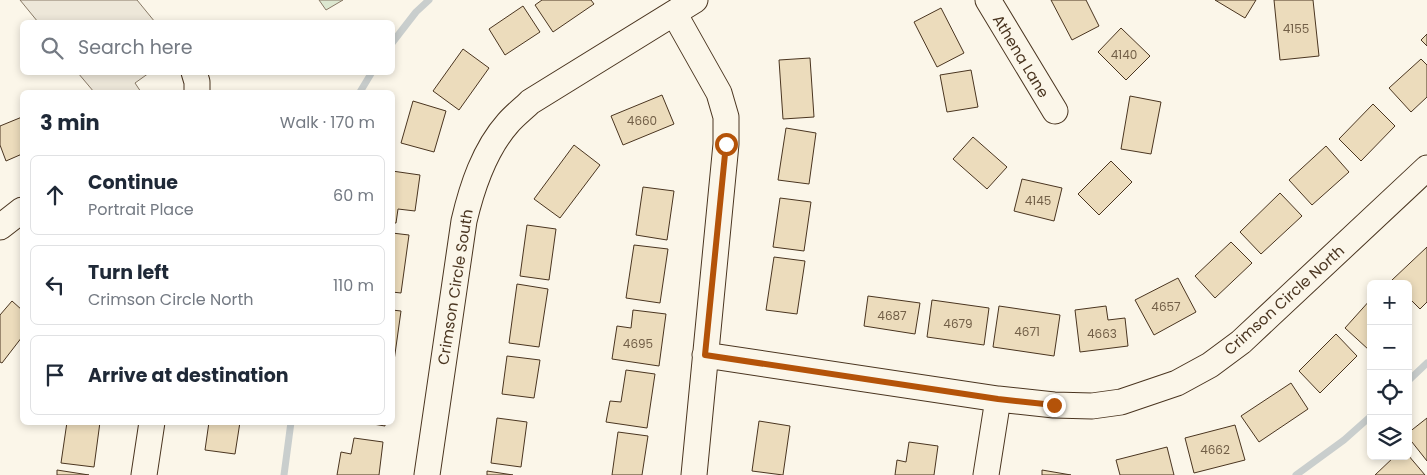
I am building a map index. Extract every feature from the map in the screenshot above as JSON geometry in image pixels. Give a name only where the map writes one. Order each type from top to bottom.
[{"type":"street","name":"Crimson Circle South","points":[[427,475],[464,221],[479,171],[493,144],[507,124],[530,102],[695,0]]},
{"type":"street","name":"Athena Lane","points":[[988,0],[1055,111]]},
{"type":"street","points":[[674,13],[719,92],[726,117],[726,144],[694,475]]},
{"type":"street","points":[[195,75],[197,90]]},
{"type":"street","name":"Crimson Circle North","points":[[705,355],[998,399],[1054,405],[1092,406],[1122,402],[1177,383],[1210,365],[1242,342],[1427,168]]},
{"type":"street","points":[[0,227],[20,212]]},
{"type":"street","points":[[986,475],[998,399]]},
{"type":"street","points":[[144,475],[152,425]]},
{"type":"green space","points":[[319,0],[343,0],[326,10]]},
{"type":"shaded area","points":[[20,0],[137,0],[153,20],[36,20]]},
{"type":"shaded area","points":[[80,75],[146,75],[135,83],[140,90],[92,90]]},
{"type":"building","points":[[542,0],[591,0],[594,4],[553,32],[535,5]]},
{"type":"building","points":[[1051,0],[1086,0],[1099,26],[1072,40]]},
{"type":"building","points":[[1215,0],[1256,0],[1245,18]]},
{"type":"building","points":[[1274,0],[1313,0],[1319,56],[1280,60]]},
{"type":"building","points":[[523,6],[540,32],[505,55],[489,29]]},
{"type":"building","points":[[941,8],[964,53],[937,67],[914,22]]},
{"type":"building","points":[[1121,28],[1150,56],[1126,80],[1098,52]]},
{"type":"building","points":[[1427,34],[1427,46],[1421,40]]},
{"type":"building","points":[[463,49],[489,68],[459,110],[433,91]]},
{"type":"building","points":[[810,58],[814,117],[783,119],[779,60]]},
{"type":"building","points":[[1421,59],[1427,65],[1427,97],[1411,112],[1389,88]]},
{"type":"building","points":[[971,70],[978,107],[947,112],[940,75]]},
{"type":"building","points":[[662,95],[674,124],[623,145],[611,116]]},
{"type":"building","points":[[1130,96],[1161,102],[1151,154],[1121,149]]},
{"type":"building","points":[[413,101],[446,111],[434,152],[401,143]]},
{"type":"building","points":[[1373,104],[1395,126],[1361,161],[1339,139]]},
{"type":"building","points":[[20,118],[20,155],[6,161],[0,145],[0,126]]},
{"type":"building","points":[[786,128],[816,133],[809,184],[778,180]]},
{"type":"building","points":[[973,137],[1007,167],[987,189],[953,159]]},
{"type":"building","points":[[574,145],[600,165],[560,218],[534,199]]},
{"type":"building","points":[[1326,146],[1349,172],[1312,205],[1289,180]]},
{"type":"building","points":[[1111,161],[1132,182],[1099,215],[1078,194]]},
{"type":"building","points":[[395,171],[420,175],[415,211],[398,209],[396,223]]},
{"type":"building","points":[[1022,179],[1062,188],[1054,221],[1014,211]]},
{"type":"building","points":[[643,187],[674,191],[667,240],[636,235]]},
{"type":"building","points":[[1280,193],[1302,216],[1261,254],[1240,232]]},
{"type":"building","points":[[780,198],[811,202],[804,251],[773,247]]},
{"type":"building","points":[[527,225],[556,229],[549,280],[520,276]]},
{"type":"building","points":[[395,233],[409,235],[401,293],[395,292]]},
{"type":"building","points":[[1231,242],[1252,263],[1215,298],[1195,276]]},
{"type":"building","points":[[634,245],[668,249],[660,303],[626,298]]},
{"type":"building","points":[[1427,247],[1427,302],[1420,309],[1412,301],[1412,280],[1392,280]]},
{"type":"building","points":[[774,257],[805,261],[797,314],[766,310]]},
{"type":"building","points":[[1178,278],[1196,312],[1154,335],[1135,300]]},
{"type":"building","points":[[517,284],[548,289],[539,347],[509,343]]},
{"type":"building","points":[[868,296],[920,303],[915,334],[864,326]]},
{"type":"building","points":[[932,300],[989,308],[984,345],[927,337]]},
{"type":"building","points":[[12,301],[20,308],[20,340],[2,363],[0,362],[0,315]]},
{"type":"building","points":[[1367,303],[1367,348],[1345,328]]},
{"type":"building","points":[[999,306],[1060,315],[1054,356],[993,347]]},
{"type":"building","points":[[1106,306],[1108,320],[1125,318],[1128,346],[1080,352],[1075,310]]},
{"type":"building","points":[[395,310],[401,311],[395,354]]},
{"type":"building","points":[[633,310],[666,314],[659,366],[612,359],[617,326],[631,328]]},
{"type":"building","points":[[1336,334],[1357,356],[1320,393],[1299,371]]},
{"type":"building","points":[[507,356],[540,360],[534,398],[502,394]]},
{"type":"building","points":[[626,370],[655,374],[647,428],[606,422],[610,401],[621,402]]},
{"type":"building","points":[[1291,383],[1308,409],[1259,442],[1241,416]]},
{"type":"building","points":[[497,418],[527,422],[521,467],[491,463]]},
{"type":"building","points":[[1427,418],[1427,461],[1412,442],[1412,430]]},
{"type":"building","points":[[759,421],[790,426],[783,475],[752,471]]},
{"type":"building","points":[[67,425],[100,425],[94,467],[61,463]]},
{"type":"building","points":[[209,425],[240,425],[235,454],[205,450]]},
{"type":"building","points":[[1235,425],[1245,460],[1194,473],[1185,438]]},
{"type":"building","points":[[618,432],[648,436],[642,475],[612,475]]},
{"type":"building","points":[[354,438],[383,442],[379,475],[337,475],[341,452],[351,454]]},
{"type":"building","points":[[909,442],[938,446],[934,475],[895,475],[897,460],[906,462]]},
{"type":"building","points":[[1167,447],[1174,475],[1120,475],[1116,460]]},
{"type":"building","points":[[1391,460],[1412,460],[1425,475],[1375,475]]},
{"type":"building","points":[[57,470],[89,475],[57,475]]},
{"type":"building","points":[[1042,470],[1071,475],[1042,475]]},
{"type":"building","points":[[487,471],[513,475],[487,475]]},
{"type":"waterway","points":[[395,39],[416,12],[429,0]]},
{"type":"waterway","points":[[361,90],[370,75]]},
{"type":"waterway","points":[[1412,377],[1427,363]]},
{"type":"waterway","points":[[1296,475],[1344,440],[1367,420]]},
{"type":"waterway","points":[[284,475],[291,425]]},
{"type":"route","points":[[726,144],[705,355],[998,399],[1054,405]]}]
